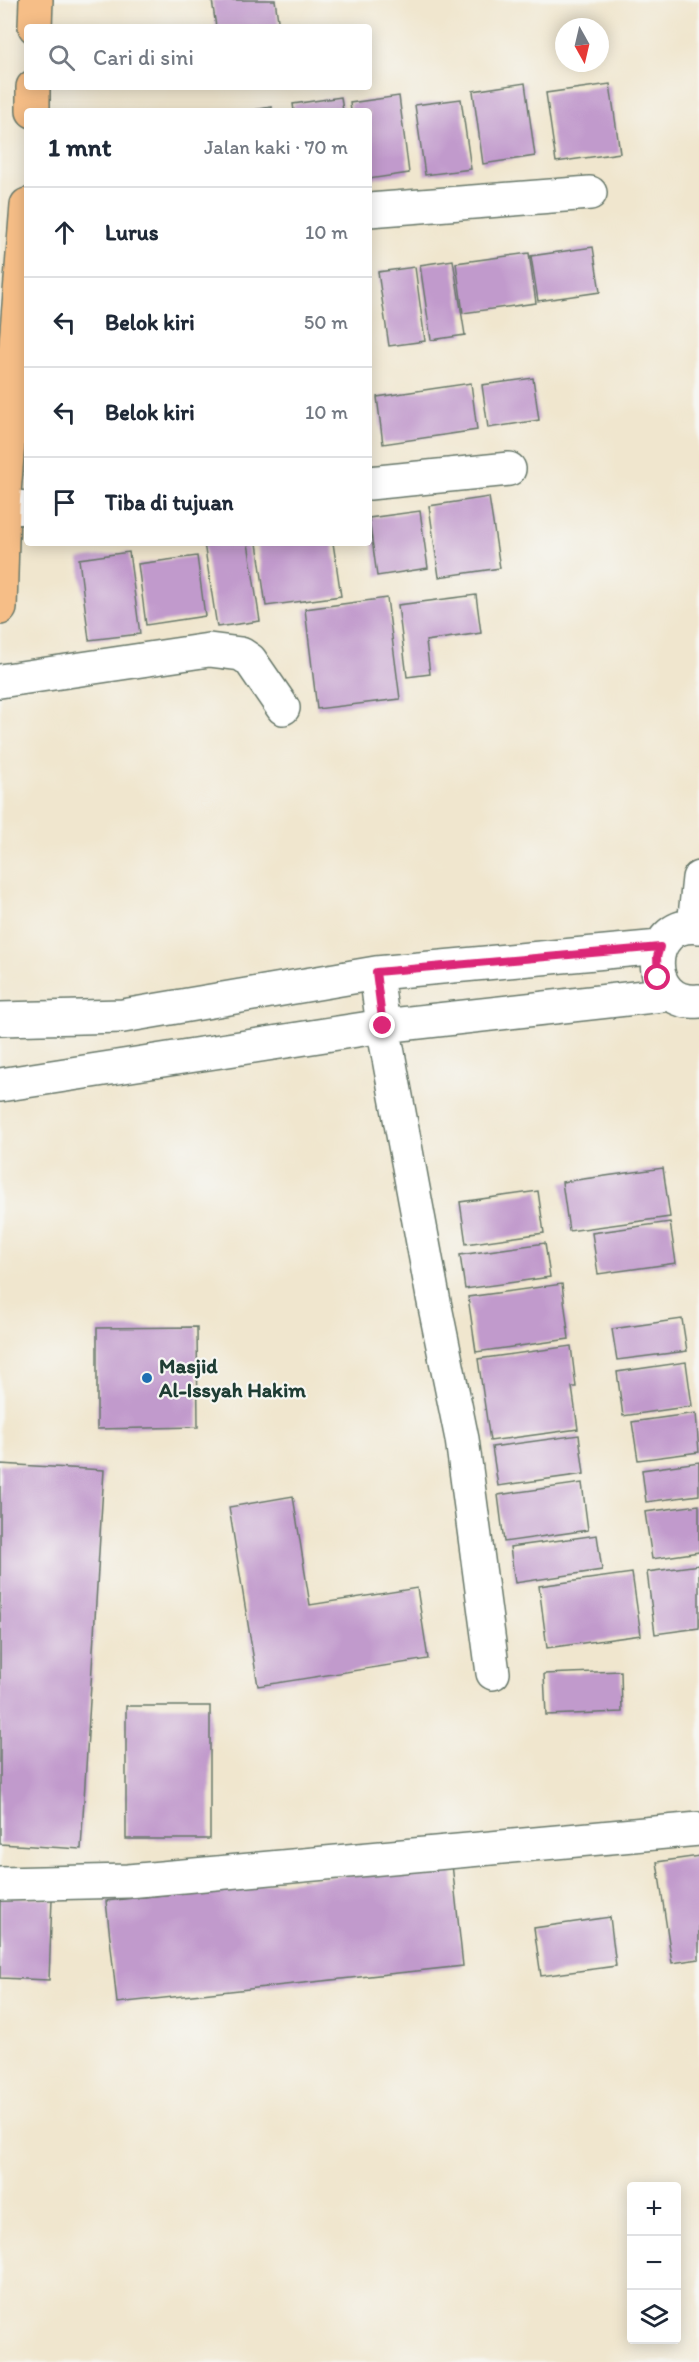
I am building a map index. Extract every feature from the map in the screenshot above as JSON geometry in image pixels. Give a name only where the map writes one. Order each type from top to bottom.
[{"type":"main road","points":[[35,24],[36,0]]},
{"type":"main road","points":[[33,90],[33,108]]},
{"type":"main road","points":[[0,608],[15,507],[24,273]]},
{"type":"street","points":[[372,210],[590,193]]},
{"type":"street","points":[[372,483],[509,469]]},
{"type":"street","points":[[0,681],[209,650],[241,654],[250,660],[283,708]]},
{"type":"street","points":[[692,1004],[658,978],[657,957],[660,947],[670,934],[685,927],[696,926],[699,878]]},
{"type":"street","points":[[0,1019],[123,1016],[376,972],[660,947]]},
{"type":"street","points":[[376,972],[383,1026],[433,1297],[462,1439],[493,1673]]},
{"type":"street","points":[[0,1085],[383,1026],[692,1004]]},
{"type":"street","points":[[0,1884],[128,1881],[699,1829]]},
{"type":"building","points":[[212,0],[275,0],[279,24],[216,24]]},
{"type":"building","points":[[525,83],[535,156],[483,164],[473,91]]},
{"type":"building","points":[[610,84],[620,153],[556,162],[546,93]]},
{"type":"building","points":[[399,96],[409,173],[372,179],[372,108],[351,108],[350,103]]},
{"type":"building","points":[[341,97],[343,108],[294,108],[293,104]]},
{"type":"building","points":[[461,99],[471,169],[425,175],[415,105]]},
{"type":"building","points":[[593,247],[600,292],[538,301],[531,256]]},
{"type":"building","points":[[529,253],[536,303],[463,313],[456,263]]},
{"type":"building","points":[[453,260],[465,335],[431,340],[420,265]]},
{"type":"building","points":[[415,267],[425,341],[389,346],[378,272]]},
{"type":"building","points":[[533,378],[539,420],[488,428],[482,385]]},
{"type":"building","points":[[471,383],[477,430],[383,444],[377,397]]},
{"type":"building","points":[[489,497],[500,568],[439,577],[429,506]]},
{"type":"building","points":[[420,511],[428,568],[377,576],[372,540],[372,518]]},
{"type":"building","points":[[204,546],[248,546],[260,621],[217,627]]},
{"type":"building","points":[[257,546],[333,546],[341,596],[266,606]]},
{"type":"building","points":[[129,552],[140,634],[89,640],[79,559]]},
{"type":"building","points":[[197,556],[205,616],[146,625],[138,564]]},
{"type":"building","points":[[476,595],[481,633],[426,641],[430,674],[407,677],[398,605]]},
{"type":"building","points":[[387,598],[400,699],[317,709],[305,609]]},
{"type":"building","points":[[663,1168],[670,1217],[569,1231],[562,1182]]},
{"type":"building","points":[[538,1191],[544,1233],[466,1244],[460,1202]]},
{"type":"building","points":[[670,1222],[676,1263],[598,1274],[592,1233]]},
{"type":"building","points":[[545,1243],[550,1277],[465,1289],[460,1255]]},
{"type":"building","points":[[562,1284],[569,1339],[476,1352],[468,1297]]},
{"type":"building","points":[[682,1319],[687,1351],[617,1360],[612,1329]]},
{"type":"building","name":"Masjid Al-Issyah Hakim","points":[[197,1327],[198,1427],[97,1429],[97,1328]]},
{"type":"building","points":[[571,1346],[576,1387],[572,1387],[578,1429],[490,1441],[478,1359]]},
{"type":"building","points":[[686,1362],[692,1406],[623,1416],[617,1372]]},
{"type":"building","points":[[696,1413],[699,1452],[638,1460],[632,1422]]},
{"type":"building","points":[[579,1435],[584,1474],[498,1486],[492,1447]]},
{"type":"building","points":[[699,1462],[699,1495],[646,1502],[642,1470]]},
{"type":"building","points":[[0,1464],[104,1470],[81,1849],[0,1844]]},
{"type":"building","points":[[582,1483],[588,1530],[504,1542],[498,1495]]},
{"type":"building","points":[[293,1496],[310,1605],[417,1588],[428,1659],[258,1686],[229,1507]]},
{"type":"building","points":[[699,1505],[699,1552],[652,1559],[645,1512]]},
{"type":"building","points":[[597,1535],[602,1570],[515,1583],[510,1547]]},
{"type":"building","points":[[699,1565],[699,1628],[655,1634],[647,1572]]},
{"type":"building","points":[[632,1573],[641,1635],[547,1648],[539,1586]]},
{"type":"building","points":[[621,1671],[622,1712],[546,1715],[544,1674]]},
{"type":"building","points":[[126,1706],[210,1706],[210,1839],[126,1839]]},
{"type":"building","points":[[699,1856],[699,1959],[672,1963],[657,1862]]},
{"type":"building","points":[[452,1864],[463,1966],[117,2003],[106,1901]]},
{"type":"building","points":[[0,1897],[52,1899],[49,1980],[0,1978]]},
{"type":"building","points":[[610,1917],[616,1966],[541,1976],[534,1928]]},
{"type":"place","name":"Masjid Al-Issyah Hakim","points":[[147,1378]]},
{"type":"route","points":[[383,1026],[376,972],[660,947],[656,967],[658,978]]}]
